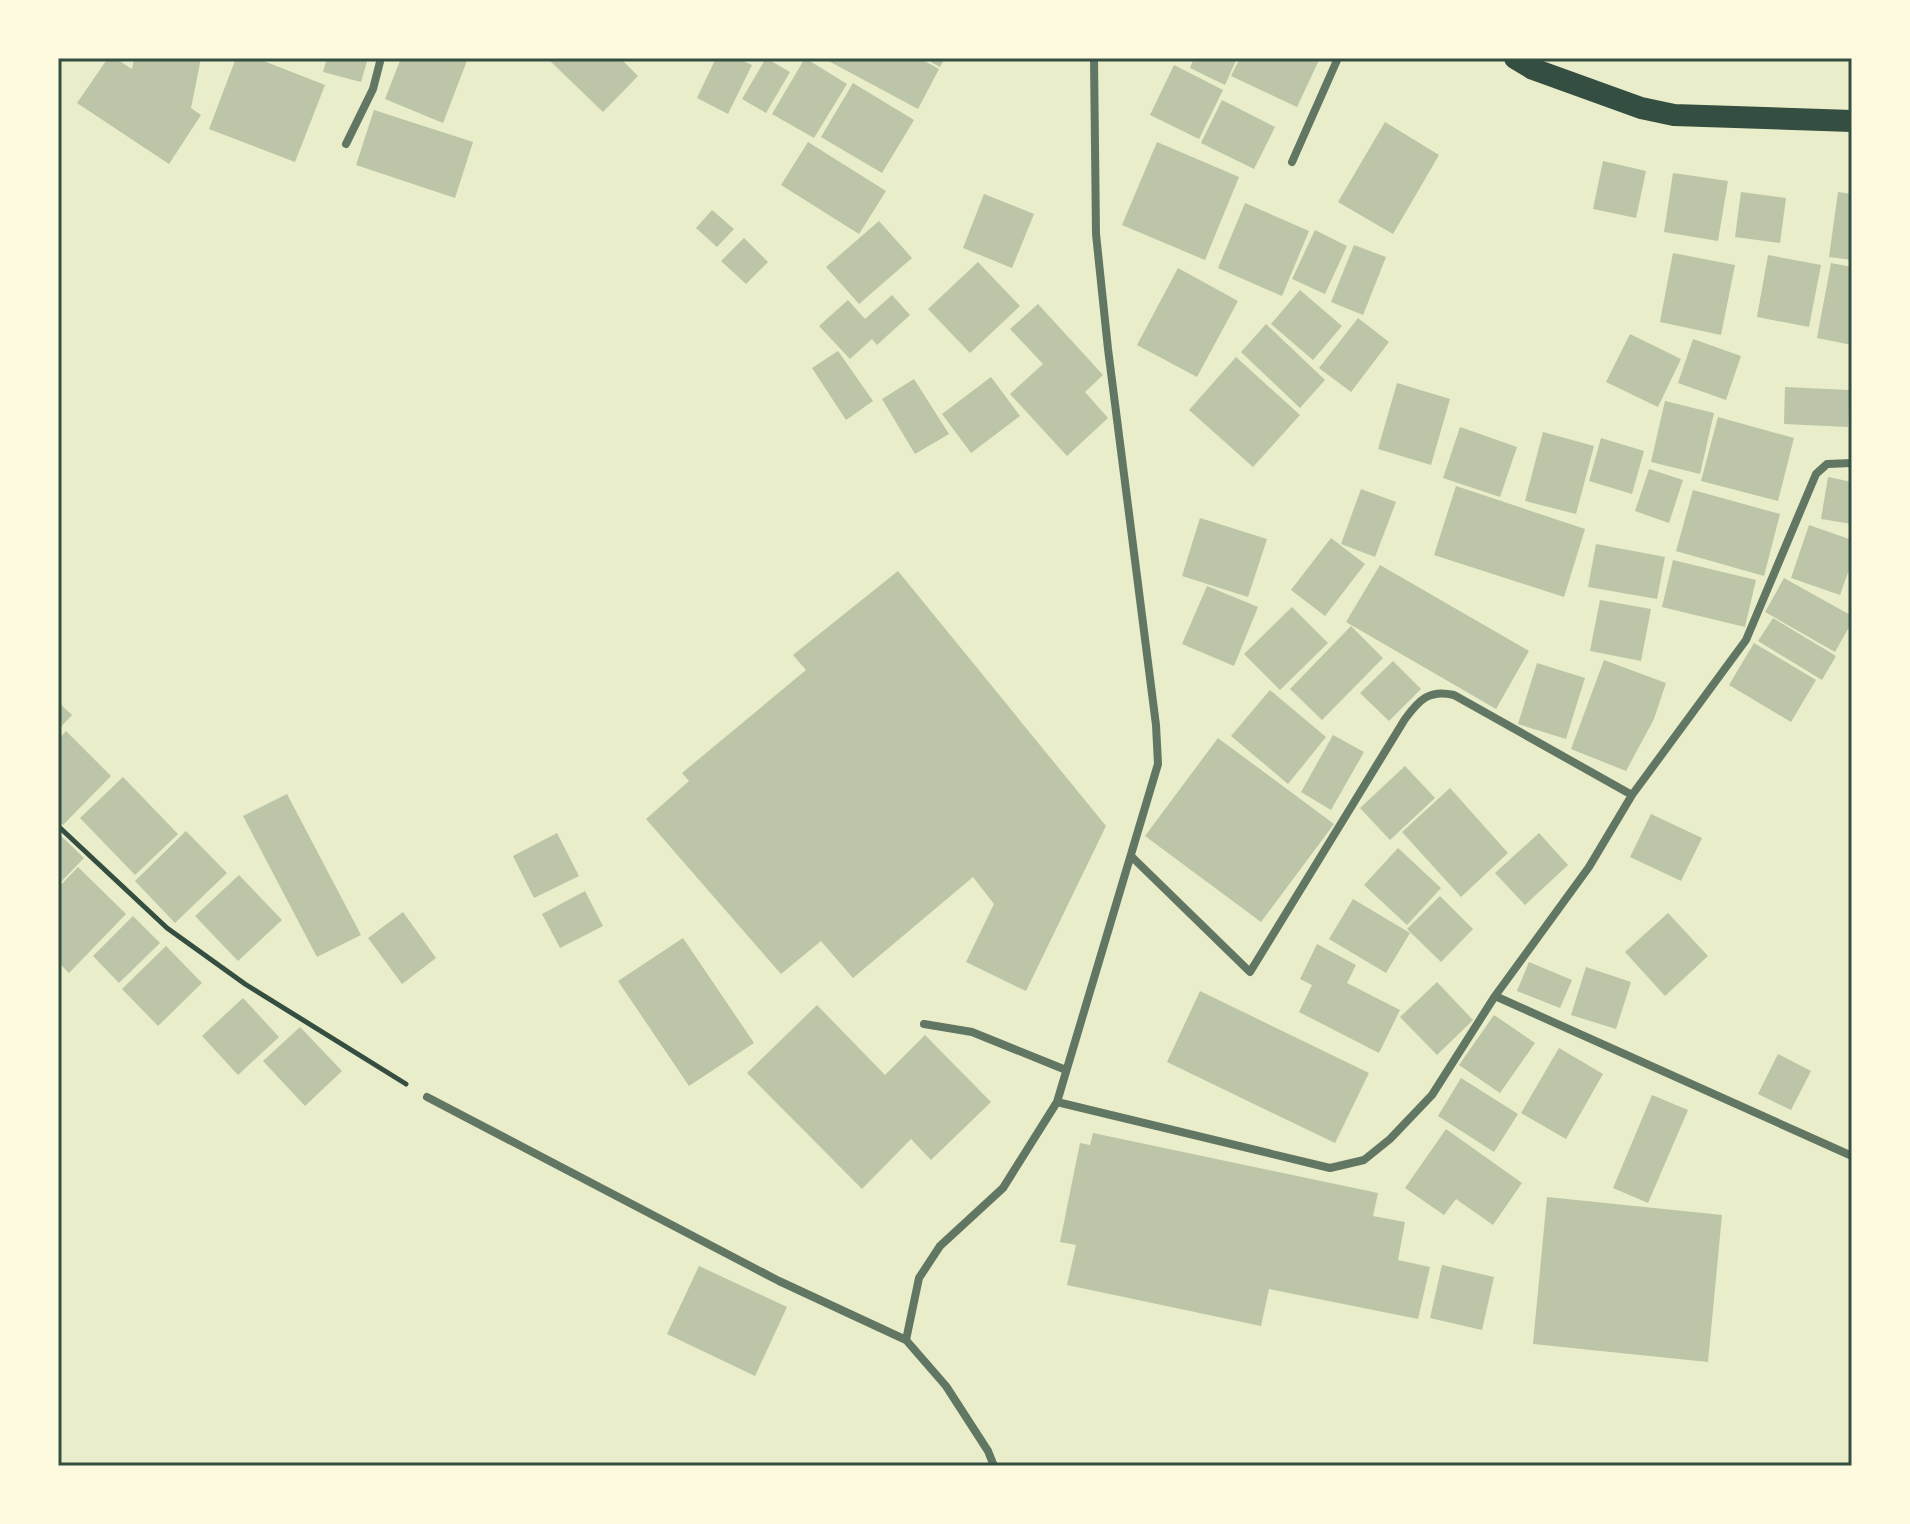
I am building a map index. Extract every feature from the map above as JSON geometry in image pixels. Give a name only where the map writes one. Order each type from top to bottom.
[{"type":"highway","points":[[1515,58],[1533,69],[1641,108],[1674,115],[1852,121]]},
{"type":"street","points":[[346,144],[373,89],[381,58]]},
{"type":"street","points":[[906,1340],[919,1278],[940,1246],[1003,1188],[1057,1102],[1158,764],[1154,709],[1096,234],[1094,58]]},
{"type":"street","points":[[1292,162],[1338,58]]},
{"type":"street","points":[[1057,1102],[1330,1168],[1364,1160],[1390,1139],[1432,1095],[1495,996],[1589,867],[1632,795],[1746,640],[1816,474],[1827,464],[1852,463]]},
{"type":"street","points":[[1131,856],[1250,972],[1405,719],[1415,706],[1439,691],[1454,695],[1632,795]]},
{"type":"street","points":[[1495,996],[1852,1156]]},
{"type":"street","points":[[924,1024],[972,1032],[1066,1070]]},
{"type":"street","points":[[427,1097],[779,1281],[906,1340],[946,1386],[988,1451],[994,1466]]},
{"type":"path","points":[[58,826],[167,928],[245,984],[427,1097]]},
{"type":"building","points":[[108,58],[115,58],[132,69],[134,58],[201,58],[191,108],[201,115],[169,164],[77,103]]},
{"type":"building","points":[[236,58],[256,58],[325,85],[295,162],[209,129]]},
{"type":"building","points":[[327,58],[368,58],[361,82],[323,72]]},
{"type":"building","points":[[401,58],[468,58],[443,123],[385,99]]},
{"type":"building","points":[[547,58],[620,58],[638,76],[603,112]]},
{"type":"building","points":[[716,58],[737,58],[752,65],[728,114],[697,98]]},
{"type":"building","points":[[766,58],[790,72],[766,113],[742,99]]},
{"type":"building","points":[[805,58],[847,84],[814,138],[772,114]]},
{"type":"building","points":[[823,58],[919,58],[939,69],[918,109]]},
{"type":"building","points":[[924,58],[945,58],[940,67]]},
{"type":"building","points":[[1194,58],[1237,58],[1225,85],[1190,68]]},
{"type":"building","points":[[1240,58],[1320,58],[1297,107],[1231,76]]},
{"type":"building","points":[[1174,65],[1223,90],[1199,139],[1150,115]]},
{"type":"building","points":[[853,83],[914,120],[882,173],[821,137]]},
{"type":"building","points":[[1222,100],[1275,127],[1254,169],[1201,143]]},
{"type":"building","points":[[374,110],[473,142],[455,198],[356,165]]},
{"type":"building","points":[[1385,122],[1439,155],[1393,234],[1338,202]]},
{"type":"building","points":[[808,142],[886,191],[859,234],[781,185]]},
{"type":"building","points":[[1157,142],[1239,177],[1205,260],[1122,225]]},
{"type":"building","points":[[1603,161],[1646,171],[1636,218],[1593,209]]},
{"type":"building","points":[[1673,173],[1728,181],[1718,241],[1664,232]]},
{"type":"building","points":[[1741,192],[1786,198],[1780,243],[1735,237]]},
{"type":"building","points":[[1838,192],[1852,194],[1852,260],[1829,257]]},
{"type":"building","points":[[984,194],[1034,214],[1012,268],[963,248]]},
{"type":"building","points":[[1245,203],[1309,231],[1282,296],[1218,268]]},
{"type":"building","points":[[712,210],[734,229],[717,247],[696,228]]},
{"type":"building","points":[[879,221],[912,258],[859,304],[826,267]]},
{"type":"building","points":[[1315,230],[1347,246],[1325,294],[1292,279]]},
{"type":"building","points":[[744,238],[768,262],[746,284],[721,261]]},
{"type":"building","points":[[1354,245],[1386,257],[1363,315],[1331,302]]},
{"type":"building","points":[[1673,253],[1735,265],[1721,335],[1660,322]]},
{"type":"building","points":[[1768,255],[1821,265],[1809,327],[1757,317]]},
{"type":"building","points":[[978,262],[1020,306],[970,353],[928,309]]},
{"type":"building","points":[[1831,263],[1852,267],[1852,345],[1817,338]]},
{"type":"building","points":[[1178,268],[1238,301],[1197,377],[1137,345]]},
{"type":"building","points":[[1300,290],[1342,326],[1313,360],[1271,324]]},
{"type":"building","points":[[892,295],[910,315],[877,345],[872,339],[850,359],[819,326],[848,300],[865,319]]},
{"type":"building","points":[[1038,304],[1103,375],[1085,392],[1108,418],[1067,456],[1010,394],[1043,364],[1010,329]]},
{"type":"building","points":[[1358,318],[1389,342],[1351,392],[1319,368]]},
{"type":"building","points":[[1266,324],[1325,380],[1300,408],[1241,352]]},
{"type":"building","points":[[1630,334],[1681,359],[1658,407],[1606,382]]},
{"type":"building","points":[[1693,339],[1741,356],[1726,400],[1678,383]]},
{"type":"building","points":[[838,351],[873,401],[846,420],[812,368]]},
{"type":"building","points":[[1236,357],[1300,415],[1253,467],[1189,410]]},
{"type":"building","points":[[991,377],[1020,416],[971,453],[942,414]]},
{"type":"building","points":[[914,379],[949,434],[915,454],[882,399]]},
{"type":"building","points":[[1397,383],[1450,399],[1431,465],[1378,449]]},
{"type":"building","points":[[1785,387],[1849,390],[1848,427],[1784,424]]},
{"type":"building","points":[[1665,401],[1714,413],[1700,474],[1651,462]]},
{"type":"building","points":[[1718,417],[1794,438],[1778,501],[1701,481]]},
{"type":"building","points":[[1460,427],[1517,447],[1500,497],[1443,478]]},
{"type":"building","points":[[1543,432],[1594,446],[1576,514],[1525,501]]},
{"type":"building","points":[[1601,438],[1644,451],[1632,494],[1589,481]]},
{"type":"building","points":[[1649,469],[1683,480],[1669,523],[1635,511]]},
{"type":"building","points":[[1828,477],[1852,482],[1852,524],[1821,519]]},
{"type":"building","points":[[1456,486],[1585,529],[1564,597],[1434,555]]},
{"type":"building","points":[[1361,489],[1396,502],[1375,557],[1341,544]]},
{"type":"building","points":[[1693,490],[1780,514],[1764,576],[1676,551]]},
{"type":"building","points":[[1200,518],[1267,539],[1248,597],[1182,576]]},
{"type":"building","points":[[1809,525],[1852,540],[1852,561],[1840,595],[1791,578]]},
{"type":"building","points":[[1331,538],[1365,564],[1325,616],[1291,590]]},
{"type":"building","points":[[1596,544],[1665,557],[1657,599],[1588,587]]},
{"type":"building","points":[[1673,560],[1756,580],[1745,627],[1662,607]]},
{"type":"building","points":[[1380,565],[1529,651],[1496,709],[1346,622]]},
{"type":"building","points":[[898,571],[1106,826],[1026,991],[966,962],[994,904],[973,877],[853,978],[821,941],[781,974],[646,819],[689,781],[682,773],[806,670],[793,655]]},
{"type":"building","points":[[1784,578],[1852,616],[1852,622],[1835,652],[1765,612]]},
{"type":"building","points":[[1207,586],[1258,607],[1234,666],[1182,644]]},
{"type":"building","points":[[1600,600],[1651,609],[1641,661],[1590,651]]},
{"type":"building","points":[[1292,607],[1328,643],[1280,690],[1244,654]]},
{"type":"building","points":[[1773,618],[1836,656],[1822,680],[1758,641]]},
{"type":"building","points":[[1351,626],[1383,658],[1322,720],[1290,689]]},
{"type":"building","points":[[1754,643],[1816,680],[1791,722],[1729,685]]},
{"type":"building","points":[[1604,660],[1666,683],[1654,719],[1626,771],[1571,749]]},
{"type":"building","points":[[1393,661],[1421,689],[1389,721],[1360,693]]},
{"type":"building","points":[[1537,663],[1585,678],[1566,739],[1518,724]]},
{"type":"building","points":[[1270,690],[1326,737],[1288,784],[1231,736]]},
{"type":"building","points":[[58,702],[72,715],[58,730]]},
{"type":"building","points":[[66,731],[111,776],[63,825],[58,820],[58,740]]},
{"type":"building","points":[[1333,735],[1364,752],[1331,810],[1301,792]]},
{"type":"building","points":[[1218,738],[1334,824],[1261,922],[1145,836]]},
{"type":"building","points":[[1405,766],[1435,798],[1390,840],[1360,808]]},
{"type":"building","points":[[123,777],[178,834],[135,875],[80,818]]},
{"type":"building","points":[[1450,788],[1508,853],[1461,897],[1402,832]]},
{"type":"building","points":[[287,794],[361,935],[317,957],[243,816]]},
{"type":"building","points":[[1651,814],[1702,838],[1681,881],[1630,857]]},
{"type":"building","points":[[186,831],[227,873],[175,923],[135,881]]},
{"type":"building","points":[[58,833],[84,858],[58,885]]},
{"type":"building","points":[[557,833],[579,876],[534,898],[513,856]]},
{"type":"building","points":[[1539,833],[1568,865],[1525,905],[1495,873]]},
{"type":"building","points":[[1398,848],[1441,888],[1407,925],[1364,885]]},
{"type":"building","points":[[78,867],[126,914],[69,973],[58,962],[58,888]]},
{"type":"building","points":[[239,875],[282,920],[238,961],[195,916]]},
{"type":"building","points":[[585,891],[603,926],[560,948],[542,914]]},
{"type":"building","points":[[1440,896],[1473,929],[1441,962],[1407,929]]},
{"type":"building","points":[[1353,899],[1410,933],[1386,973],[1329,939]]},
{"type":"building","points":[[403,912],[436,958],[402,984],[368,938]]},
{"type":"building","points":[[1668,913],[1708,956],[1665,996],[1625,952]]},
{"type":"building","points":[[133,916],[160,943],[119,983],[93,956]]},
{"type":"building","points":[[683,938],[754,1043],[689,1086],[618,981]]},
{"type":"building","points":[[1317,944],[1356,965],[1347,983],[1400,1010],[1379,1053],[1299,1012],[1312,985],[1300,979]]},
{"type":"building","points":[[166,946],[202,983],[158,1026],[122,989]]},
{"type":"building","points":[[1529,962],[1572,980],[1560,1008],[1517,991]]},
{"type":"building","points":[[1586,967],[1631,982],[1616,1029],[1571,1015]]},
{"type":"building","points":[[1437,982],[1473,1020],[1437,1055],[1400,1017]]},
{"type":"building","points":[[1200,991],[1369,1073],[1335,1143],[1167,1062]]},
{"type":"building","points":[[243,998],[279,1037],[238,1075],[202,1036]]},
{"type":"building","points":[[817,1005],[885,1075],[925,1035],[991,1102],[931,1160],[911,1139],[862,1189],[747,1073]]},
{"type":"building","points":[[1494,1015],[1535,1043],[1500,1093],[1459,1065]]},
{"type":"building","points":[[300,1027],[342,1071],[305,1106],[263,1061]]},
{"type":"building","points":[[1559,1048],[1603,1074],[1566,1139],[1521,1113]]},
{"type":"building","points":[[1778,1054],[1811,1071],[1791,1110],[1758,1094]]},
{"type":"building","points":[[1461,1078],[1518,1114],[1494,1152],[1438,1116]]},
{"type":"building","points":[[1652,1095],[1688,1110],[1648,1203],[1613,1188]]},
{"type":"building","points":[[1446,1129],[1522,1183],[1493,1225],[1456,1199],[1444,1215],[1405,1188]]},
{"type":"building","points":[[1093,1133],[1378,1193],[1373,1216],[1405,1222],[1398,1260],[1430,1267],[1418,1319],[1269,1289],[1261,1326],[1067,1285],[1076,1245],[1060,1242],[1080,1143],[1090,1145]]},
{"type":"building","points":[[1547,1197],[1722,1215],[1708,1362],[1533,1344]]},
{"type":"building","points":[[1442,1265],[1494,1277],[1482,1330],[1430,1318]]},
{"type":"building","points":[[699,1266],[787,1307],[755,1376],[667,1334]]}]
